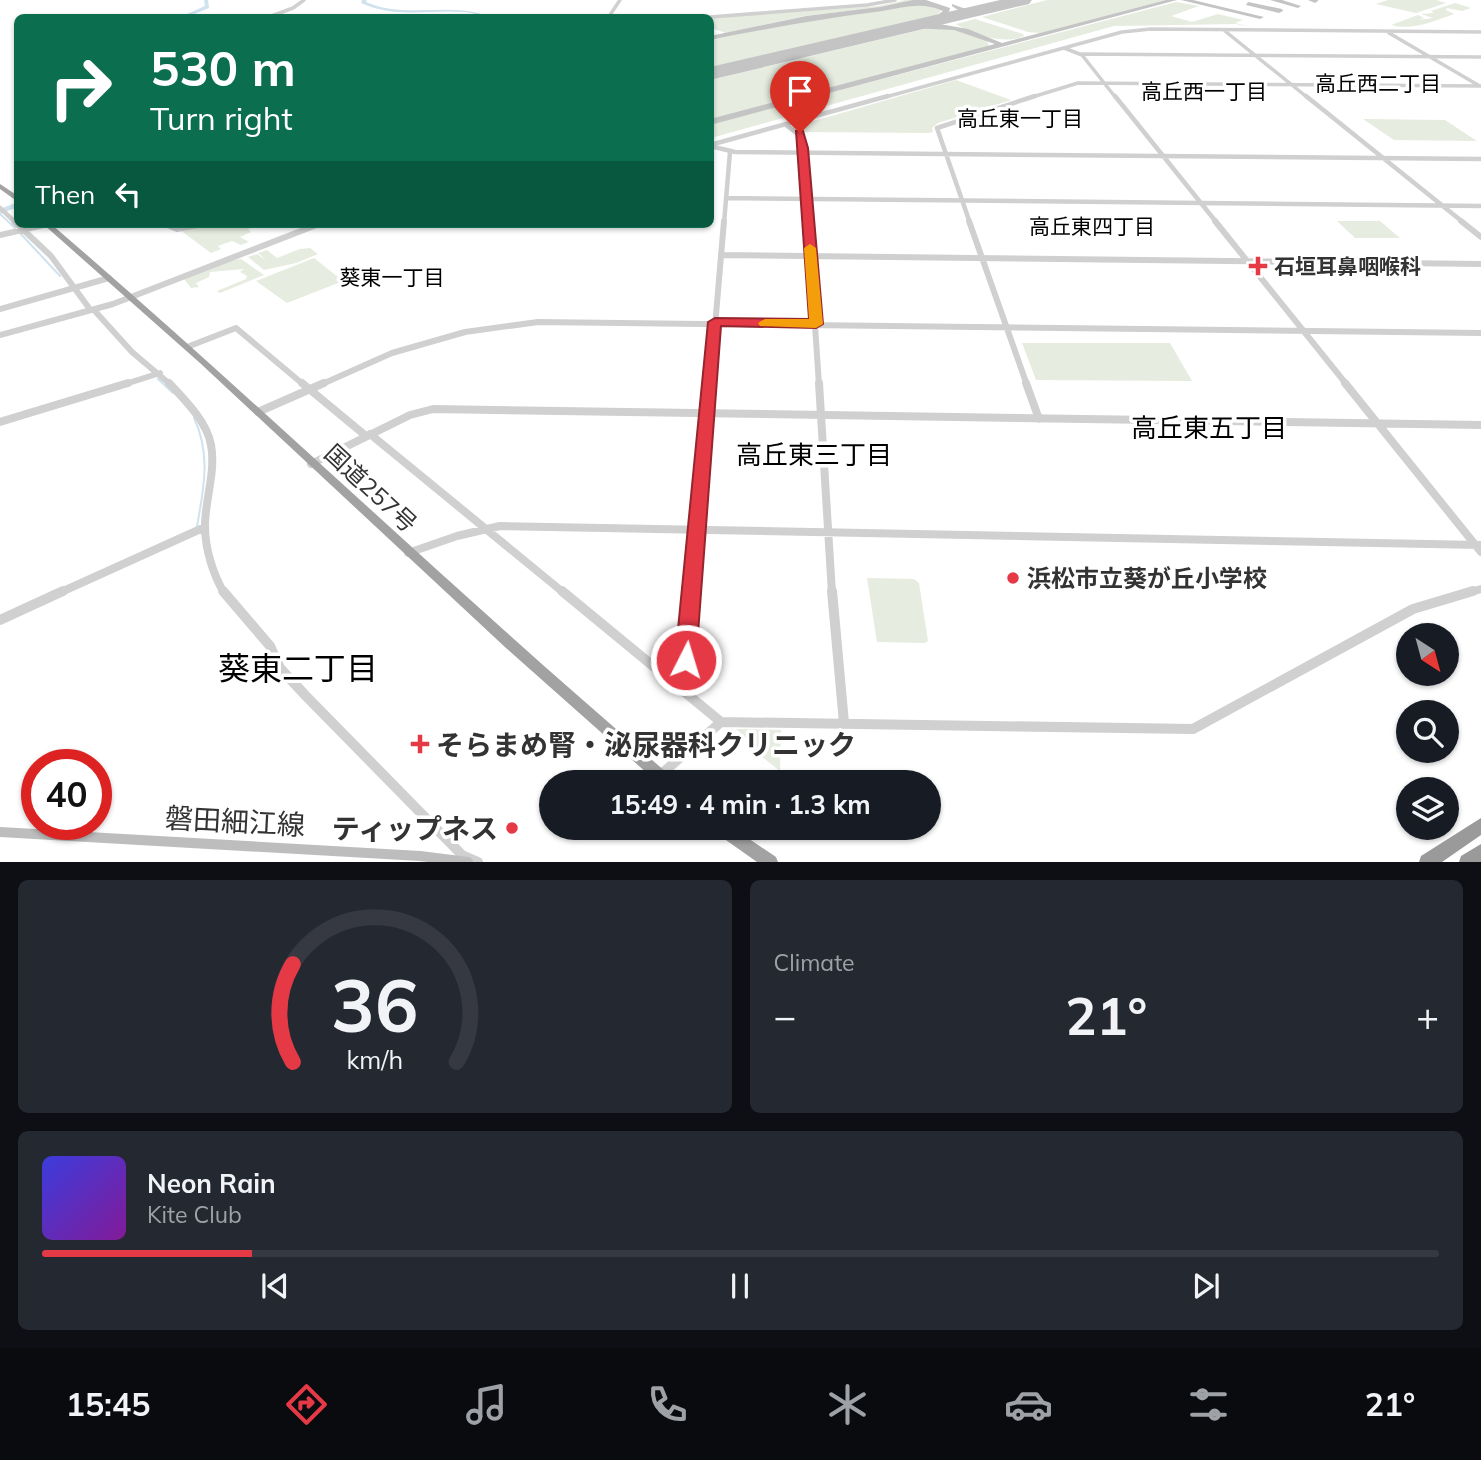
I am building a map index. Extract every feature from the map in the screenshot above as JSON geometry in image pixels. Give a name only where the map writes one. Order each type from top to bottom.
[{"type":"highway","points":[[0,186],[14,197]]},
{"type":"highway","name":"国道257号","points":[[53,228],[258,411],[408,553],[653,770]]},
{"type":"highway","points":[[1427,862],[1481,826]]},
{"type":"highway","points":[[739,840],[771,862]]},
{"type":"highway","points":[[1467,862],[1481,852]]},
{"type":"main road","name":"磐田細江線","points":[[0,832],[407,855],[468,862]]},
{"type":"street","points":[[277,14],[304,0]]},
{"type":"street","points":[[714,17],[867,5],[895,0]]},
{"type":"street","points":[[714,143],[1134,30],[1481,32]]},
{"type":"street","points":[[1222,30],[1481,237]]},
{"type":"street","points":[[1386,31],[1480,86]]},
{"type":"street","points":[[714,143],[1062,48],[1081,54],[1481,57]]},
{"type":"street","points":[[1081,54],[1479,548]]},
{"type":"street","points":[[1039,419],[937,130],[940,125],[1075,84],[1480,86]]},
{"type":"street","points":[[785,125],[802,135],[804,152],[844,723]]},
{"type":"street","points":[[714,145],[735,150],[765,152]]},
{"type":"street","points":[[714,145],[730,152],[1481,159]]},
{"type":"street","points":[[684,676],[730,152]]},
{"type":"street","points":[[726,198],[1481,206]]},
{"type":"street","points":[[0,235],[31,228]]},
{"type":"street","points":[[129,297],[301,228]]},
{"type":"street","points":[[0,333],[129,297],[309,228]]},
{"type":"street","points":[[23,230],[51,256],[73,289],[132,352],[160,373],[196,412],[211,445],[212,472],[205,527],[212,567],[223,592],[271,646],[280,668],[462,855],[478,862]]},
{"type":"street","points":[[721,255],[1481,264]]},
{"type":"street","points":[[0,309],[109,278]]},
{"type":"street","points":[[258,411],[392,353],[444,337],[488,328],[559,321],[1481,333]]},
{"type":"street","points":[[187,347],[236,328],[721,722],[1163,730],[1196,728],[1413,610],[1481,589]]},
{"type":"street","points":[[0,422],[160,373]]},
{"type":"street","points":[[311,464],[410,415],[433,409],[1481,425]]},
{"type":"street","points":[[408,553],[484,528],[500,526],[829,531],[1479,548]]},
{"type":"street","points":[[0,620],[205,527]]},
{"type":"street","points":[[672,770],[721,722]]},
{"type":"shaded area","points":[[915,0],[876,8],[804,16],[726,33],[714,29],[714,18],[878,6]]},
{"type":"shaded area","points":[[1047,0],[1166,0],[1040,33],[1028,32],[982,17]]},
{"type":"shaded area","points":[[1388,0],[1436,0],[1446,3],[1416,13],[1376,4]]},
{"type":"shaded area","points":[[1176,2],[1199,6],[1171,16],[1192,22],[1218,14],[1243,20],[1235,23],[1252,27],[1236,24],[1114,26],[714,137],[714,123]]},
{"type":"shaded area","points":[[1455,3],[1471,8],[1462,11],[1447,8],[1446,10],[1454,14],[1423,24],[1408,27],[1391,25],[1418,15],[1424,18],[1418,20],[1433,18],[1421,14],[1434,13],[1431,11]]},
{"type":"shaded area","points":[[913,4],[939,7],[941,11],[937,15],[714,66],[714,39],[809,19]]},
{"type":"shaded area","points":[[975,19],[1024,36],[1017,39],[990,38],[956,24]]},
{"type":"shaded area","points":[[933,27],[952,28],[986,39],[989,45],[714,119],[714,79]]},
{"type":"shaded area","points":[[956,80],[1011,100],[938,123],[932,128],[933,132],[929,133],[805,132],[793,127]]},
{"type":"shaded area","points":[[1363,119],[1445,120],[1477,141],[1394,140]]},
{"type":"shaded area","points":[[1337,221],[1380,221],[1400,238],[1355,238]]},
{"type":"shaded area","points":[[251,228],[248,229],[251,232],[240,237],[249,242],[241,245],[232,241],[218,246],[221,249],[211,253],[180,230]]},
{"type":"shaded area","points":[[310,248],[318,254],[296,263],[264,270],[248,257],[257,254],[267,261],[258,253],[267,250],[277,258]]},
{"type":"shaded area","points":[[314,258],[343,281],[287,303],[256,281]]},
{"type":"shaded area","points":[[241,259],[264,275],[220,293],[217,291],[246,279],[247,276],[240,272],[244,269],[210,272],[209,277],[196,283],[199,287],[191,288],[184,279],[232,260]]},
{"type":"shaded area","points":[[1022,343],[1170,343],[1192,381],[1036,380]]},
{"type":"shaded area","points":[[867,578],[914,579],[919,583],[928,641],[877,642]]},
{"type":"shaded area","points":[[736,729],[781,730],[780,770],[752,749],[755,746]]},
{"type":"waterway","points":[[190,14],[207,7],[206,0]]},
{"type":"waterway","points":[[365,0],[363,2],[376,8],[391,11],[464,11],[481,14]]},
{"type":"waterway","points":[[0,212],[14,206]]},
{"type":"waterway","points":[[0,214],[14,227]]},
{"type":"waterway","points":[[20,233],[60,276]]},
{"type":"waterway","points":[[158,379],[173,393]]},
{"type":"waterway","points":[[194,418],[203,445],[204,458],[204,485],[197,526]]},
{"type":"taxiway","points":[[714,37],[806,18],[880,9],[923,0]]},
{"type":"taxiway","points":[[996,47],[1174,0]]},
{"type":"taxiway","points":[[1184,0],[1260,17]]},
{"type":"taxiway","points":[[1273,0],[1298,6]]},
{"type":"taxiway","points":[[1311,0],[1315,1]]},
{"type":"taxiway","points":[[913,3],[934,4],[947,10],[945,14],[930,22]]},
{"type":"taxiway","points":[[1248,4],[1279,11]]},
{"type":"taxiway","points":[[954,5],[961,10],[981,10]]},
{"type":"taxiway","points":[[913,26],[955,28],[996,41],[999,44],[996,47]]},
{"type":"taxiway","points":[[714,121],[996,47]]},
{"type":"runway","points":[[714,73],[1023,0]]},
{"type":"slow traffic","points":[[765,323],[816,324],[810,248]]},
{"type":"place","name":"石垣耳鼻咽喉科","points":[[1258,266]]},
{"type":"place","name":"浜松市立葵が丘小学校","points":[[1013,578]]},
{"type":"place","name":"そらまめ腎・泌尿器科クリニック","points":[[420,744]]},
{"type":"place","name":"ティップネス","points":[[512,828]]},
{"type":"district","name":"高丘西二丁目","points":[[1378,83]]},
{"type":"district","name":"高丘西一丁目","points":[[1204,91]]},
{"type":"district","name":"高丘東一丁目","points":[[1020,118]]},
{"type":"district","name":"高丘東四丁目","points":[[1092,226]]},
{"type":"district","name":"葵東一丁目","points":[[392,277]]},
{"type":"district","name":"高丘東五丁目","points":[[1209,427]]},
{"type":"district","name":"高丘東三丁目","points":[[814,454]]},
{"type":"district","name":"葵東二丁目","points":[[298,668]]},
{"type":"route","points":[[686,660],[715,322],[816,324],[800,133]]}]
